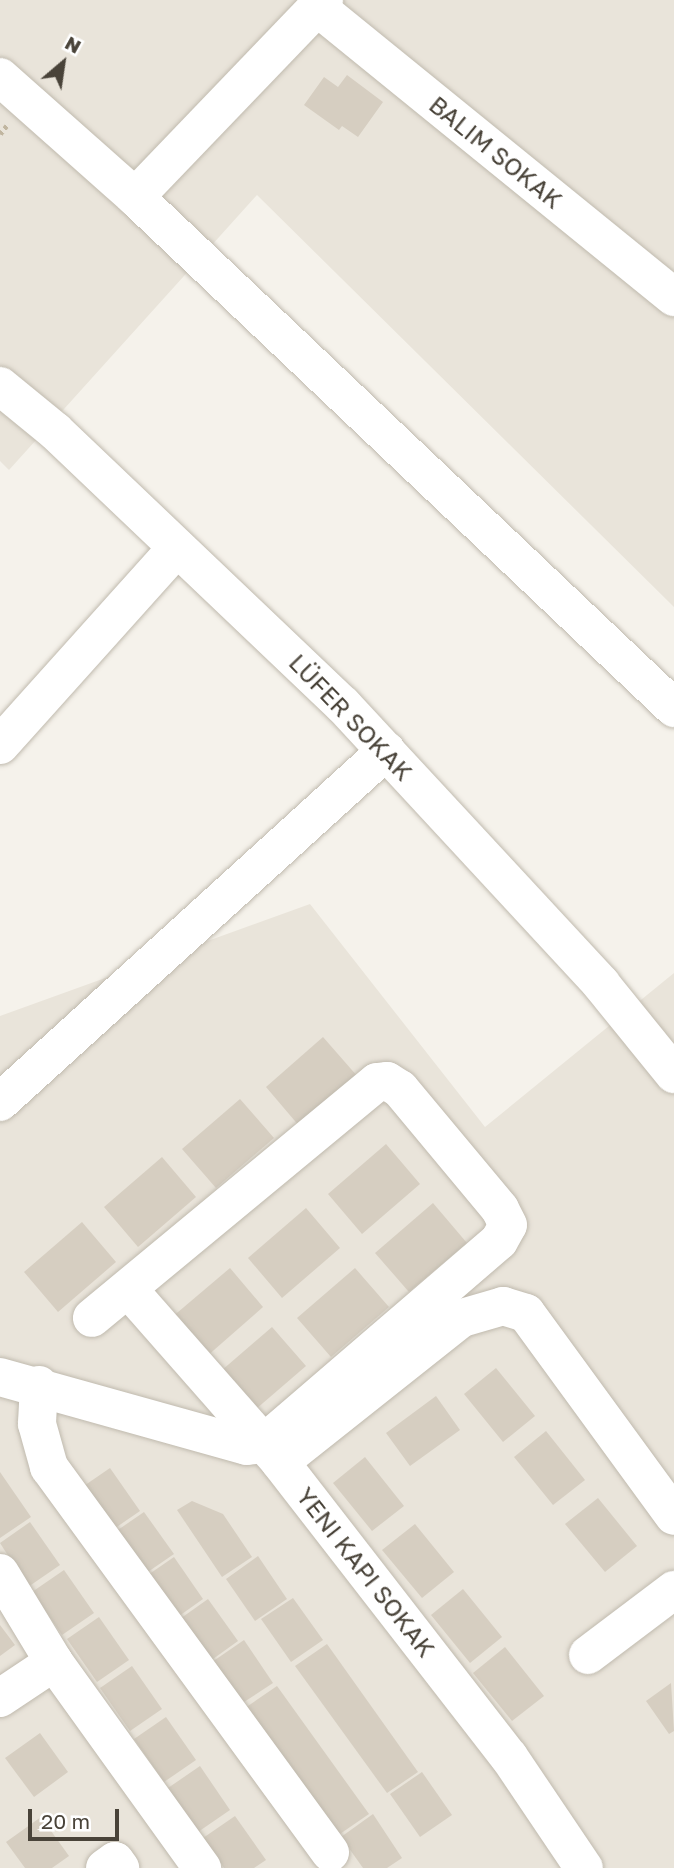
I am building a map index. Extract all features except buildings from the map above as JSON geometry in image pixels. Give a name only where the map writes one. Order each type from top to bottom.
[{"type":"street","points":[[135,197],[321,4],[674,297]]},
{"type":"street","points":[[0,77],[135,197],[674,708]]},
{"type":"street","name":"LÜFER SOKAK","points":[[0,386],[177,548],[386,751],[601,984],[674,1074]]},
{"type":"street","points":[[0,745],[177,548]]},
{"type":"street","points":[[0,1102],[386,751]]},
{"type":"street","points":[[92,1318],[377,1082],[387,1081],[400,1089],[500,1209],[508,1225],[499,1241],[272,1453]]},
{"type":"street","points":[[129,1290],[272,1453],[509,1757],[584,1868]]},
{"type":"street","points":[[272,1453],[462,1318],[503,1306],[526,1313],[674,1516]]},
{"type":"street","points":[[0,1377],[39,1385],[272,1453]]},
{"type":"street","points":[[39,1385],[37,1424],[49,1467],[330,1853]]},
{"type":"street","points":[[0,1573],[54,1662],[202,1868]]},
{"type":"street","points":[[588,1655],[674,1590]]},
{"type":"street","points":[[0,1698],[54,1662]]},
{"type":"street","points":[[105,1868],[115,1861],[120,1868]]},
{"type":"shaded area","points":[[0,0],[674,0],[674,607],[257,195],[9,470],[0,461]]},
{"type":"shaded area","points":[[310,904],[485,1127],[674,973],[674,1868],[0,1868],[0,1016]]}]
